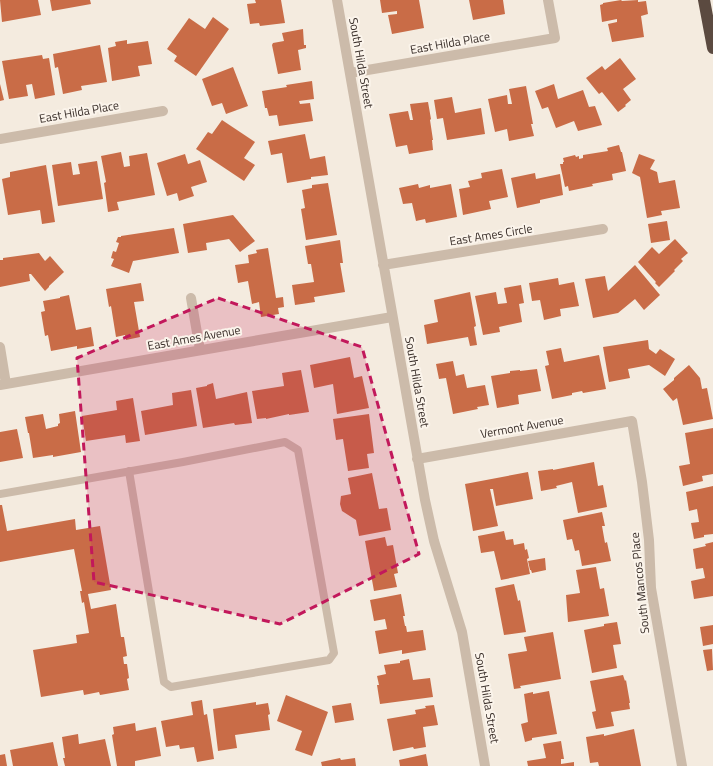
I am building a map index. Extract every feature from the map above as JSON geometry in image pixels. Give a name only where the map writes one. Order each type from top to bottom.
[{"type":"highway","points":[[704,0],[713,48]]},
{"type":"street","name":"South Hilda Street","points":[[337,0],[417,459],[434,540],[462,632],[486,766]]},
{"type":"street","name":"East Hilda Place","points":[[350,73],[555,38],[548,0]]},
{"type":"street","name":"East Hilda Place","points":[[0,139],[163,111]]},
{"type":"street","name":"East Ames Circle","points":[[383,266],[603,230]]},
{"type":"street","points":[[191,298],[200,350]]},
{"type":"street","name":"East Ames Avenue","points":[[3,384],[392,317]]},
{"type":"street","points":[[0,347],[3,384]]},
{"type":"street","name":"Vermont Avenue","points":[[417,459],[632,421]]},
{"type":"street","name":"South Mancos Place","points":[[632,421],[648,525],[651,588],[682,766]]},
{"type":"lane","points":[[0,494],[285,442],[298,450],[334,653],[329,660],[171,687],[164,682],[129,471]]},
{"type":"highlighted area","points":[[218,298],[362,347],[419,554],[280,624],[94,582],[77,358]]},
{"type":"building","points":[[0,0],[38,0],[41,15],[2,22]]},
{"type":"building","points":[[50,0],[90,0],[91,4],[52,11]]},
{"type":"building","points":[[255,0],[281,0],[285,23],[260,26],[259,23],[250,24],[247,4],[256,3]]},
{"type":"building","points":[[380,0],[419,0],[424,28],[392,34],[388,15],[397,14],[397,11],[382,13]]},
{"type":"building","points":[[469,0],[503,0],[505,14],[473,20]]},
{"type":"building","points":[[621,0],[638,0],[638,2],[646,1],[648,14],[641,16],[644,37],[612,42],[608,24],[617,22],[617,19],[602,22],[600,5],[603,3]]},
{"type":"building","points":[[213,17],[229,29],[196,76],[174,61],[177,56],[167,49],[189,18],[205,29]]},
{"type":"building","points":[[303,29],[304,45],[306,45],[306,48],[298,50],[301,70],[278,74],[272,45],[273,43],[284,41],[282,33]]},
{"type":"building","points":[[127,40],[127,44],[148,41],[152,64],[138,66],[140,76],[112,81],[108,48],[116,46],[115,42]]},
{"type":"building","points":[[100,45],[107,82],[81,86],[82,90],[63,94],[58,67],[55,68],[53,54]]},
{"type":"building","points":[[42,55],[43,59],[49,58],[55,95],[35,99],[32,84],[26,85],[28,96],[9,99],[2,61]]},
{"type":"building","points":[[620,58],[636,79],[623,89],[631,100],[618,112],[602,92],[599,94],[586,78],[602,66],[605,70]]},
{"type":"building","points":[[233,67],[248,106],[226,114],[222,103],[212,106],[202,79]]},
{"type":"building","points":[[312,81],[314,99],[299,101],[300,104],[310,103],[313,121],[279,126],[277,115],[269,116],[267,108],[265,108],[262,91]]},
{"type":"building","points":[[0,84],[4,100],[0,101]]},
{"type":"building","points":[[554,84],[558,99],[583,90],[589,107],[595,106],[602,125],[578,131],[574,121],[556,128],[548,107],[542,109],[535,91]]},
{"type":"building","points":[[526,86],[534,136],[509,141],[507,129],[495,132],[488,99],[507,95],[508,104],[512,104],[509,89]]},
{"type":"building","points":[[452,97],[455,113],[481,108],[485,134],[447,140],[443,118],[437,119],[434,100]]},
{"type":"building","points":[[428,102],[431,119],[433,150],[409,154],[407,145],[396,147],[389,114],[408,111],[410,120],[413,120],[410,104]]},
{"type":"building","points":[[222,120],[255,142],[244,158],[255,165],[244,181],[196,149],[208,132],[212,134]]},
{"type":"building","points":[[305,134],[310,159],[325,156],[328,175],[311,177],[311,179],[287,183],[282,153],[271,155],[268,141]]},
{"type":"building","points":[[619,145],[626,171],[612,174],[613,180],[592,184],[593,186],[569,191],[568,186],[565,187],[560,164],[563,164],[564,162],[563,158],[575,155],[576,157],[579,156],[579,159],[583,158],[583,155],[608,151],[607,148]]},
{"type":"building","points":[[121,152],[124,167],[130,166],[129,156],[147,153],[155,195],[117,202],[119,210],[108,212],[104,183],[106,182],[101,156]]},
{"type":"building","points":[[185,154],[188,164],[200,160],[207,182],[191,187],[194,196],[179,201],[177,193],[167,196],[157,163]]},
{"type":"building","points":[[639,154],[655,160],[650,169],[657,172],[659,183],[675,180],[680,208],[661,211],[662,215],[647,218],[640,177],[632,173]]},
{"type":"building","points":[[97,161],[103,199],[58,206],[52,165],[71,162],[73,175],[80,174],[78,164]]},
{"type":"building","points":[[46,165],[55,222],[42,224],[40,210],[8,215],[2,179],[10,177],[10,172]]},
{"type":"building","points":[[502,169],[508,197],[489,201],[491,209],[463,215],[459,189],[470,187],[468,181],[482,178],[481,173]]},
{"type":"building","points":[[535,173],[536,179],[560,174],[563,195],[540,200],[540,203],[517,208],[511,178]]},
{"type":"building","points":[[328,183],[337,235],[306,240],[301,209],[305,208],[302,190],[312,188],[312,185]]},
{"type":"building","points":[[418,184],[419,188],[430,185],[430,188],[451,184],[457,217],[426,223],[425,219],[416,221],[412,203],[403,204],[399,188]]},
{"type":"building","points":[[233,215],[255,241],[240,252],[229,239],[206,243],[207,250],[188,253],[183,224]]},
{"type":"building","points":[[667,221],[670,240],[651,243],[648,224]]},
{"type":"building","points":[[174,228],[179,253],[133,261],[129,273],[111,266],[114,259],[111,258],[113,251],[116,252],[119,243],[116,242],[118,237]]},
{"type":"building","points":[[675,239],[688,253],[681,259],[683,261],[674,270],[675,271],[659,287],[638,262],[652,247],[659,254]]},
{"type":"building","points":[[340,240],[343,263],[340,263],[345,292],[314,297],[315,302],[295,305],[292,285],[314,282],[311,264],[308,264],[305,246]]},
{"type":"building","points":[[268,248],[276,298],[283,297],[284,307],[278,308],[279,314],[261,317],[259,302],[252,304],[248,281],[238,283],[235,265],[249,263],[248,255],[257,253],[256,250]]},
{"type":"building","points":[[39,253],[45,261],[50,256],[64,272],[45,291],[31,274],[29,274],[30,281],[0,287],[0,260],[3,260],[3,258]]},
{"type":"building","points":[[635,265],[660,295],[644,310],[635,299],[618,313],[593,318],[585,279],[605,276],[608,291]]},
{"type":"building","points":[[558,278],[559,285],[574,282],[579,306],[560,309],[561,316],[544,320],[540,300],[532,301],[529,283]]},
{"type":"building","points":[[141,283],[144,301],[134,302],[140,337],[126,340],[125,335],[116,337],[111,306],[109,307],[106,289]]},
{"type":"building","points":[[521,285],[524,303],[519,304],[522,322],[499,327],[500,332],[483,335],[475,296],[496,292],[498,304],[507,303],[504,288]]},
{"type":"building","points":[[470,292],[476,326],[474,327],[477,345],[470,346],[468,337],[427,344],[424,325],[438,322],[434,300]]},
{"type":"building","points":[[69,295],[76,330],[91,327],[94,346],[77,349],[77,346],[51,351],[48,335],[45,336],[41,312],[45,311],[43,301]]},
{"type":"building","points":[[648,340],[649,349],[656,354],[660,349],[675,359],[665,376],[649,365],[628,369],[630,378],[609,382],[603,347]]},
{"type":"building","points":[[561,348],[564,362],[599,355],[606,389],[583,393],[582,391],[572,393],[572,395],[552,399],[545,366],[549,365],[546,351]]},
{"type":"building","points":[[350,357],[354,378],[362,376],[369,408],[337,414],[333,384],[314,388],[310,365]]},
{"type":"building","points":[[453,361],[456,376],[464,374],[467,388],[485,385],[489,405],[477,407],[478,409],[453,414],[446,378],[439,379],[436,364]]},
{"type":"building","points":[[689,365],[700,378],[702,389],[707,388],[713,419],[683,425],[677,398],[673,401],[663,389]]},
{"type":"building","points":[[537,369],[541,391],[518,395],[519,404],[497,408],[491,376],[510,373],[510,371]]},
{"type":"building","points":[[301,370],[309,412],[289,414],[266,419],[257,419],[252,391],[284,386],[282,373]]},
{"type":"building","points":[[213,383],[216,399],[247,392],[252,423],[235,425],[234,423],[203,428],[196,388]]},
{"type":"building","points":[[191,390],[197,426],[145,435],[141,411],[173,405],[172,393]]},
{"type":"building","points":[[133,398],[140,441],[126,443],[125,435],[86,441],[82,416],[117,410],[116,401]]},
{"type":"building","points":[[75,411],[81,452],[53,457],[53,455],[33,458],[25,417],[43,414],[46,429],[58,426],[60,423],[59,414]]},
{"type":"building","points":[[369,414],[374,453],[367,454],[369,468],[348,471],[343,439],[336,440],[333,419]]},
{"type":"building","points":[[713,428],[713,474],[702,476],[703,481],[683,486],[679,466],[690,464],[685,433]]},
{"type":"building","points":[[17,429],[23,458],[0,462],[0,432]]},
{"type":"building","points":[[594,462],[598,486],[603,485],[607,507],[578,513],[572,482],[556,486],[557,488],[541,491],[538,471],[553,470]]},
{"type":"building","points":[[528,472],[533,499],[496,506],[493,489],[490,489],[498,526],[473,531],[465,484]]},
{"type":"building","points":[[372,473],[379,509],[387,508],[391,530],[359,536],[356,520],[342,511],[340,504],[341,496],[351,494],[348,478]]},
{"type":"building","points":[[713,486],[713,534],[704,535],[704,537],[694,539],[691,523],[699,522],[697,509],[689,511],[686,492]]},
{"type":"building","points":[[0,505],[2,505],[7,531],[75,519],[76,530],[100,526],[111,590],[88,594],[91,609],[116,604],[121,637],[124,637],[127,656],[123,657],[124,664],[127,664],[129,690],[100,695],[99,692],[84,695],[83,690],[41,697],[33,650],[77,643],[76,635],[89,633],[84,602],[82,603],[80,591],[82,591],[74,549],[0,562]]},
{"type":"building","points":[[602,512],[605,526],[602,526],[605,543],[607,542],[611,561],[582,566],[579,550],[575,551],[572,539],[567,540],[563,520]]},
{"type":"building","points":[[504,531],[506,540],[513,539],[514,545],[524,543],[525,550],[527,549],[529,558],[527,559],[530,574],[501,580],[494,551],[481,553],[478,536]]},
{"type":"building","points":[[385,537],[387,546],[393,545],[398,573],[394,574],[397,587],[374,591],[365,541]]},
{"type":"building","points":[[713,542],[713,596],[694,599],[691,581],[705,578],[703,568],[696,569],[693,549],[706,546],[705,544]]},
{"type":"building","points":[[545,558],[546,570],[532,573],[528,561]]},
{"type":"building","points":[[596,567],[600,589],[604,588],[609,616],[568,622],[566,595],[580,593],[576,570]]},
{"type":"building","points":[[514,584],[518,601],[520,600],[526,632],[504,635],[495,588]]},
{"type":"building","points":[[401,594],[405,616],[403,616],[407,632],[423,630],[426,650],[402,654],[402,650],[379,654],[375,631],[387,629],[385,619],[374,621],[370,600]]},
{"type":"building","points":[[617,622],[621,644],[613,645],[617,668],[592,673],[584,630]]},
{"type":"building","points":[[713,625],[713,644],[703,646],[700,627]]},
{"type":"building","points":[[553,632],[561,679],[520,686],[521,688],[514,689],[508,654],[527,651],[524,637]]},
{"type":"building","points":[[712,649],[713,670],[707,671],[703,650]]},
{"type":"building","points":[[409,659],[413,680],[430,678],[433,697],[380,704],[377,676],[386,674],[384,665],[400,663],[400,661]]},
{"type":"building","points":[[623,675],[625,681],[626,680],[630,709],[611,712],[614,726],[596,729],[592,712],[596,711],[590,681]]},
{"type":"building","points":[[549,691],[557,734],[532,738],[532,740],[525,742],[521,724],[528,722],[524,694]]},
{"type":"building","points":[[286,695],[328,712],[312,756],[295,750],[302,731],[277,721]]},
{"type":"building","points":[[202,700],[204,715],[207,714],[214,759],[197,762],[194,747],[180,749],[179,745],[166,747],[161,721],[193,715],[191,702]]},
{"type":"building","points":[[256,702],[256,705],[268,703],[270,730],[235,735],[237,748],[218,751],[213,709]]},
{"type":"building","points":[[351,703],[354,720],[335,723],[332,706]]},
{"type":"building","points":[[434,705],[438,725],[423,727],[426,747],[414,749],[413,747],[393,751],[387,719],[416,714],[415,710],[426,708],[425,706]]},
{"type":"building","points":[[135,723],[136,731],[156,727],[161,756],[135,761],[135,766],[117,766],[112,735],[114,734],[113,727]]},
{"type":"building","points":[[634,729],[641,766],[599,766],[598,762],[590,763],[586,737],[604,734],[604,736]]},
{"type":"building","points":[[78,734],[79,744],[105,739],[111,766],[65,766],[62,737]]},
{"type":"building","points":[[561,741],[564,759],[561,759],[561,764],[574,762],[574,766],[528,766],[527,761],[546,758],[543,744]]},
{"type":"building","points":[[53,742],[58,766],[13,766],[10,750]]},
{"type":"building","points":[[5,754],[7,766],[0,766],[0,755]]},
{"type":"building","points":[[426,754],[428,766],[400,766],[399,760]]},
{"type":"building","points":[[340,758],[341,760],[355,758],[356,766],[322,766],[321,762]]}]
